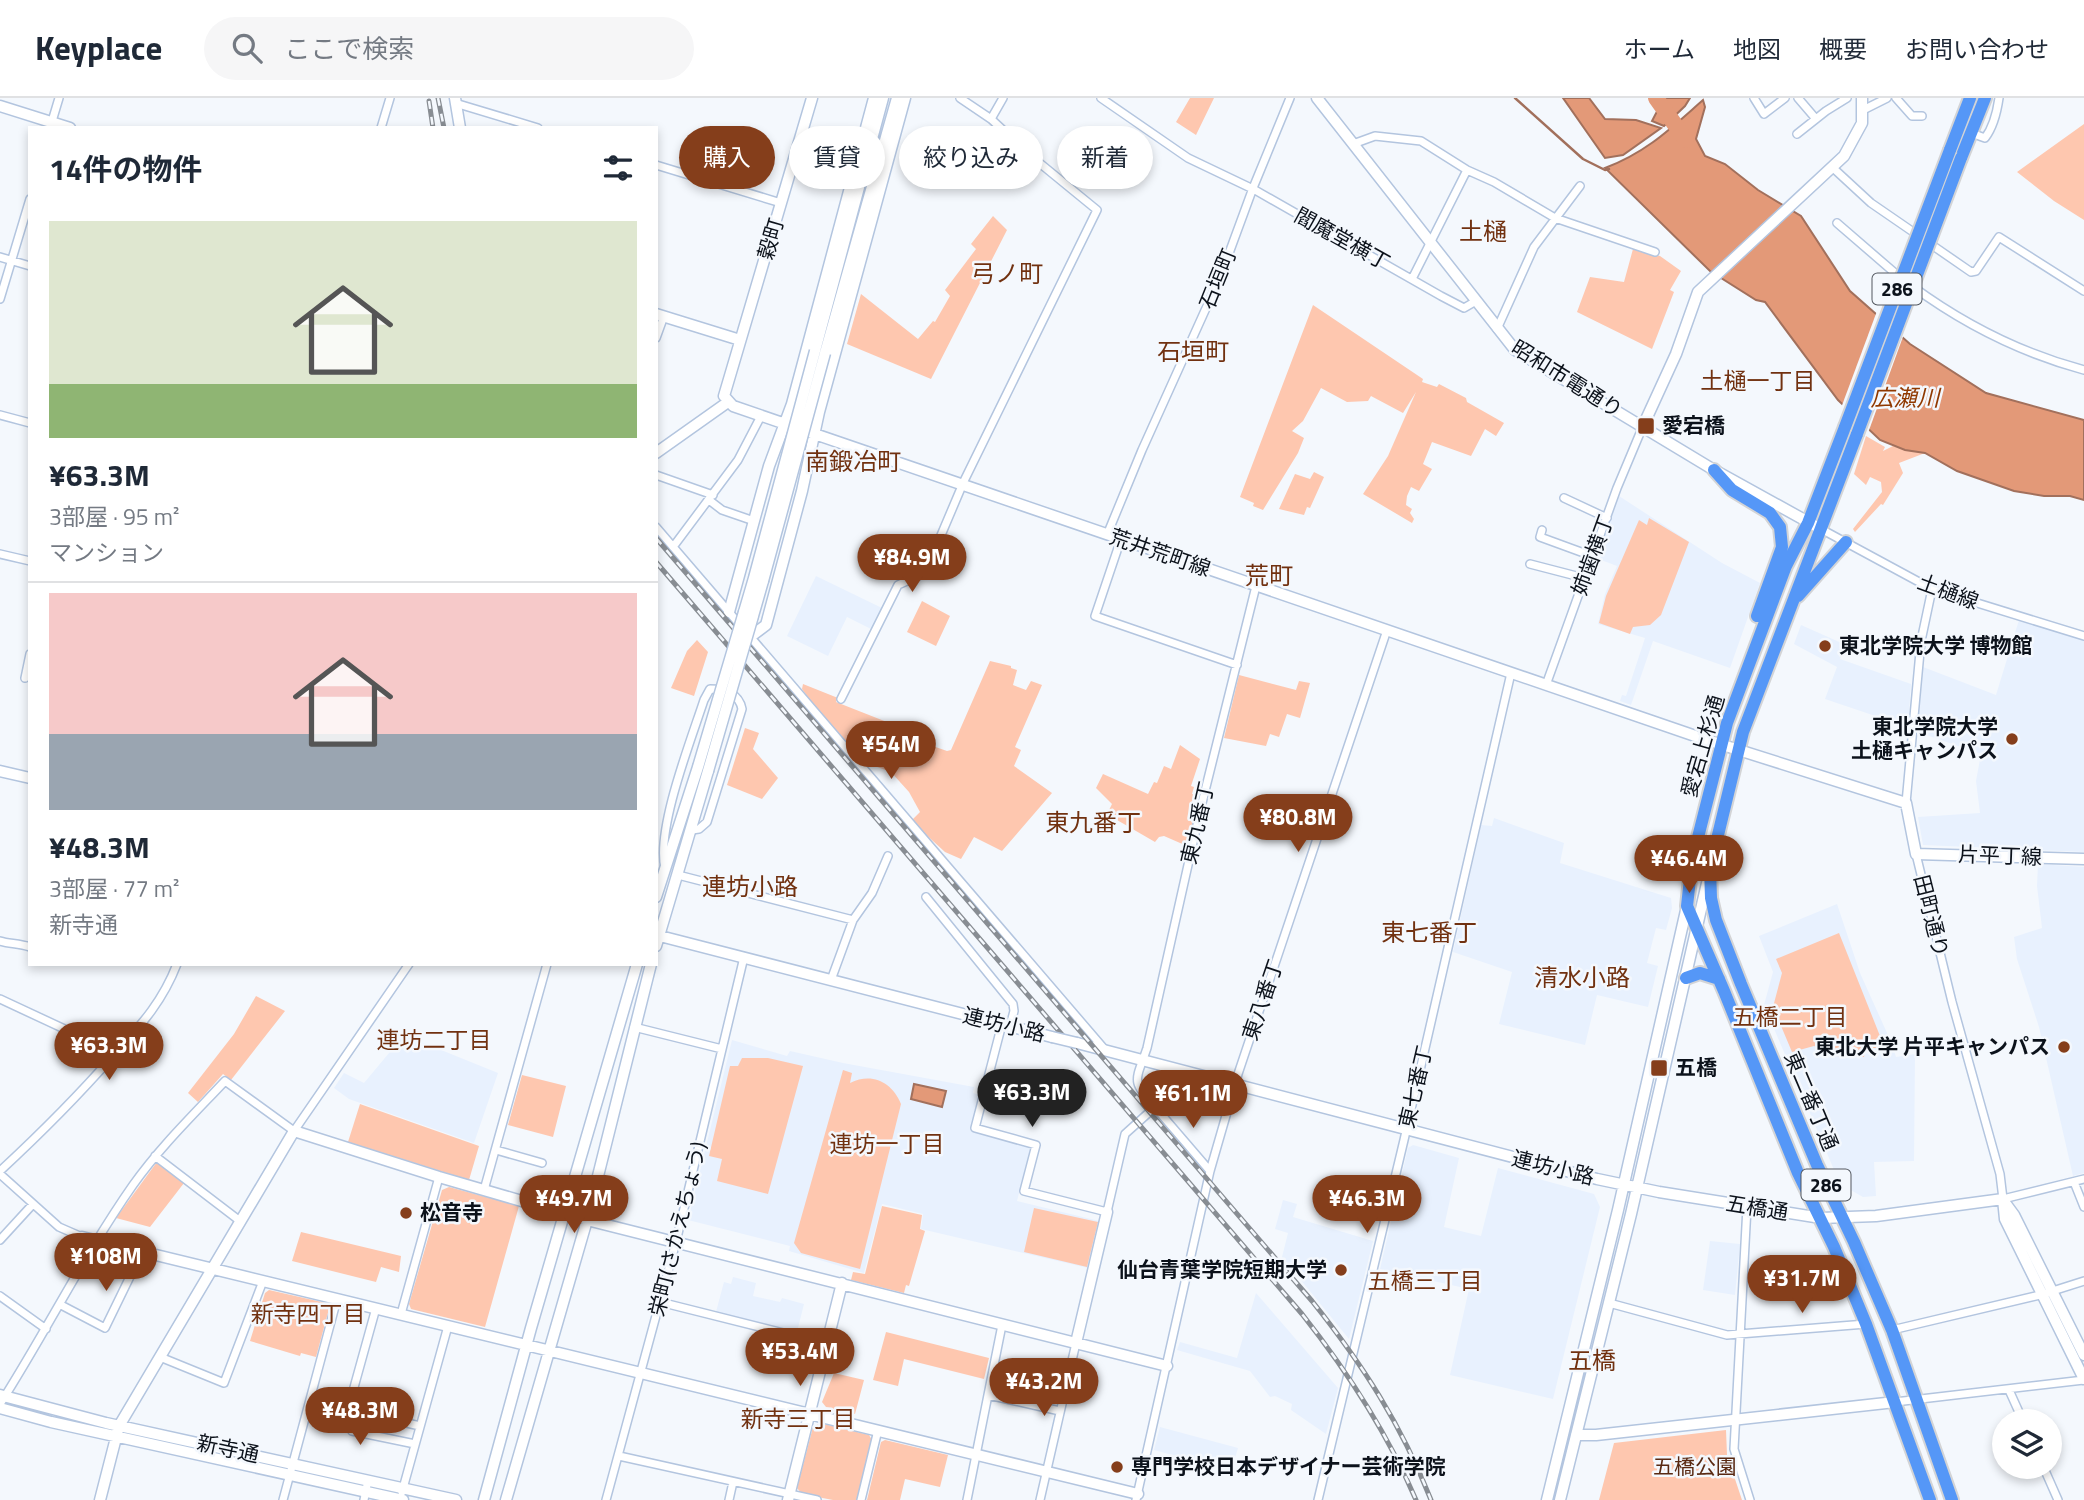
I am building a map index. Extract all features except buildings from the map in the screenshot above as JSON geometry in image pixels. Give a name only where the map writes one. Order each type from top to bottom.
[{"type":"highway","name":"愛宕上杉通","points":[[1687,906],[1689,877],[1727,723],[1786,566],[1808,523],[1970,98]]},
{"type":"highway","name":"286","points":[[1971,133],[1985,98]]},
{"type":"highway","name":"愛宕上杉通","points":[[1710,868],[1738,750],[1971,133]]},
{"type":"highway","points":[[1714,470],[1732,490],[1770,513],[1780,527],[1783,540],[1732,685],[1724,717],[1727,723]]},
{"type":"highway","points":[[1793,601],[1846,542]]},
{"type":"highway","name":"東二番丁通","points":[[1710,868],[1711,898],[1716,920],[1816,1165],[1892,1330],[1952,1500]]},
{"type":"highway","name":"東二番丁通","points":[[1687,906],[1798,1173],[1821,1218],[1866,1324],[1930,1500]]},
{"type":"highway","points":[[1686,978],[1700,973],[1719,979]]},
{"type":"street","points":[[0,106],[51,125],[59,98]]},
{"type":"street","points":[[382,126],[390,98]]},
{"type":"street","name":"穀町","points":[[740,340],[813,98]]},
{"type":"street","points":[[729,612],[783,424],[792,404],[874,98]]},
{"type":"street","points":[[661,870],[759,580],[820,352],[883,98]]},
{"type":"street","points":[[820,352],[897,98]]},
{"type":"street","points":[[750,638],[766,625],[819,412],[905,98]]},
{"type":"street","points":[[841,699],[898,585],[925,573],[962,485],[1097,210],[991,119],[960,98]]},
{"type":"street","points":[[991,119],[1003,98]]},
{"type":"street","name":"閻魔堂横丁","points":[[1101,98],[1188,158],[1252,188],[1464,308],[1476,301]]},
{"type":"street","name":"石垣町","points":[[1107,534],[1221,275],[1252,188],[1290,98]]},
{"type":"street","name":"昭和市電通り","points":[[1317,98],[1515,350],[1714,470],[1821,529]]},
{"type":"street","points":[[1754,98],[1764,114],[1785,98]]},
{"type":"street","points":[[1798,98],[1816,119]]},
{"type":"street","points":[[1797,134],[1847,98]]},
{"type":"street","points":[[1643,426],[1676,354],[1698,292],[1844,156],[1862,123],[1862,98]]},
{"type":"street","points":[[1863,110],[1886,98]]},
{"type":"street","points":[[1896,98],[1912,116],[1922,116]]},
{"type":"street","points":[[1971,133],[1985,138],[1988,135],[1997,114],[1999,98]]},
{"type":"street","points":[[460,126],[455,100],[532,126]]},
{"type":"street","points":[[1353,144],[1375,136],[1421,141],[1555,219],[1656,252]]},
{"type":"street","points":[[658,166],[781,203]]},
{"type":"street","points":[[1832,167],[1871,203],[1971,272],[1976,271],[1999,237],[2084,291]]},
{"type":"street","points":[[1412,279],[1467,170]]},
{"type":"street","points":[[1497,329],[1534,247],[1580,186]]},
{"type":"street","points":[[0,299],[28,205]]},
{"type":"street","points":[[1837,223],[1889,270],[1981,331],[2046,359],[2084,370]]},
{"type":"street","points":[[0,257],[28,265]]},
{"type":"street","points":[[658,452],[728,402],[724,396],[740,340],[660,315]]},
{"type":"street","name":"荒井荒町線","points":[[728,402],[783,424],[1738,750]]},
{"type":"street","points":[[792,404],[819,412]]},
{"type":"street","points":[[0,415],[28,422]]},
{"type":"street","points":[[673,547],[738,460],[761,415]]},
{"type":"street","name":"姉歯横丁","points":[[1546,685],[1592,556],[1643,426]]},
{"type":"street","points":[[658,476],[711,498],[728,513],[754,522]]},
{"type":"street","points":[[1564,498],[1607,518]]},
{"type":"street","points":[[658,529],[1107,1052]]},
{"type":"street","name":"土樋線","points":[[1821,529],[1931,589],[2084,636]]},
{"type":"street","points":[[1542,530],[1540,537],[1592,556]]},
{"type":"street","points":[[1121,539],[1095,616],[1237,665]]},
{"type":"street","points":[[0,554],[28,561]]},
{"type":"street","points":[[1530,564],[1584,578]]},
{"type":"street","name":"東九番丁","points":[[1155,1107],[1137,1085],[1166,971],[1199,815],[1256,586]]},
{"type":"street","points":[[1738,750],[1906,803],[1920,653],[1931,589]]},
{"type":"street","points":[[658,935],[709,771],[749,614]]},
{"type":"street","name":"東八番丁","points":[[1137,1497],[1210,1171],[1235,1086],[1387,630]]},
{"type":"street","points":[[25,678],[28,664]]},
{"type":"street","name":"東七番丁","points":[[1318,1500],[1511,673]]},
{"type":"street","points":[[661,870],[667,820],[704,700],[710,689],[727,691],[741,702],[742,709],[707,822],[699,830],[692,830]]},
{"type":"street","points":[[0,771],[28,778]]},
{"type":"street","name":"田町通り","points":[[1906,803],[1952,1002],[2000,1174],[2003,1199]]},
{"type":"street","name":"片平丁線","points":[[1916,854],[2084,859]]},
{"type":"street","points":[[831,980],[853,920],[872,894],[888,856]]},
{"type":"street","name":"愛宕上杉通","points":[[1560,1500],[1637,1188],[1710,868]]},
{"type":"street","points":[[678,875],[853,920]]},
{"type":"street","points":[[926,897],[1013,1004],[1014,1011],[1006,1025],[975,1128],[1036,1145],[1024,1191],[1107,1212]]},
{"type":"street","name":"愛宕上杉通","points":[[1547,1500],[1687,906]]},
{"type":"street","name":"連坊小路","points":[[658,935],[1637,1188]]},
{"type":"street","points":[[0,941],[28,946]]},
{"type":"street","name":"栄町(さかえちょう)","points":[[606,1500],[676,1242],[744,957]]},
{"type":"street","points":[[176,966],[161,1000],[116,1053],[51,1124],[0,1173],[59,1227],[96,1241],[977,1453],[1137,1497]]},
{"type":"street","points":[[100,1500],[119,1426],[294,1131],[408,966]]},
{"type":"street","points":[[484,1190],[546,966]]},
{"type":"street","points":[[484,1500],[526,1344],[636,966]]},
{"type":"street","points":[[506,1500],[587,1220],[650,966]]},
{"type":"street","points":[[0,999],[116,1053]]},
{"type":"street","points":[[634,1027],[722,1049]]},
{"type":"street","points":[[1,1401],[61,1306],[96,1241],[155,1156],[225,1081],[294,1131],[439,1177],[587,1220],[1167,1366]]},
{"type":"street","points":[[1040,1500],[1125,1134],[1155,1107],[1210,1171]]},
{"type":"street","points":[[496,1150],[541,1163]]},
{"type":"street","points":[[155,1156],[240,1221]]},
{"type":"street","points":[[401,1314],[439,1177]]},
{"type":"street","points":[[2003,1199],[2084,1179]]},
{"type":"street","points":[[2074,1182],[2084,1207]]},
{"type":"street","name":"五橋通","points":[[1637,1188],[1747,1207],[1843,1219],[2003,1199]]},
{"type":"street","points":[[2003,1199],[2014,1215],[2084,1355]]},
{"type":"street","points":[[1576,1435],[2009,1390],[2084,1379],[2040,1295],[2005,1219],[2003,1199]]},
{"type":"street","points":[[0,1240],[33,1204]]},
{"type":"street","points":[[1747,1207],[1735,1458],[1750,1500]]},
{"type":"street","points":[[61,1306],[104,1328],[142,1252]]},
{"type":"street","points":[[160,1357],[224,1383],[264,1281]]},
{"type":"street","points":[[1892,1330],[2040,1295],[2084,1281]]},
{"type":"street","points":[[789,1497],[842,1283]]},
{"type":"street","points":[[0,1296],[46,1329]]},
{"type":"street","points":[[283,1500],[337,1298]]},
{"type":"street","points":[[660,1302],[827,1344]]},
{"type":"street","points":[[1609,1303],[1727,1335],[1866,1324]]},
{"type":"street","points":[[348,1409],[376,1308]]},
{"type":"street","points":[[402,1500],[448,1325]]},
{"type":"street","points":[[967,1500],[1002,1325]]},
{"type":"street","points":[[2009,1390],[2018,1409]]},
{"type":"street","points":[[988,1395],[1060,1411]]},
{"type":"street","name":"新寺通","points":[[1,1401],[456,1500]]},
{"type":"street","name":"新寺通","points":[[1,1401],[23,1416],[289,1475],[365,1496],[402,1500]]},
{"type":"street","points":[[310,1401],[420,1426]]},
{"type":"street","points":[[356,1411],[352,1431],[415,1444]]},
{"type":"street","points":[[861,1500],[878,1430]]},
{"type":"street","points":[[619,1456],[789,1497],[817,1500]]},
{"type":"street","points":[[2049,1479],[2058,1500]]},
{"type":"street","points":[[365,1496],[368,1480]]},
{"type":"street","points":[[729,1500],[733,1482]]},
{"type":"shaded area","points":[[1619,496],[1722,563],[1760,583],[1730,668],[1653,641],[1631,705],[1620,701],[1622,695],[1626,696],[1645,638],[1598,624],[1605,594],[1617,566],[1596,558]]},
{"type":"shaded area","points":[[816,576],[882,608],[871,629],[847,617],[828,656],[787,636]]},
{"type":"shaded area","name":"東北学院大学 土樋キャンパス","points":[[2019,620],[2084,640],[2084,852],[1923,845],[1918,817],[1980,813],[1976,781],[1981,754],[1915,731],[1923,667],[1996,695]]},
{"type":"shaded area","name":"東北学院大学 土樋キャンパス","points":[[1801,625],[1846,645],[1840,659],[1911,684],[1908,727],[1825,699],[1837,667],[1794,644]]},
{"type":"shaded area","points":[[1494,818],[1564,843],[1560,863],[1671,898],[1672,908],[1666,930],[1656,928],[1647,963],[1658,966],[1648,1007],[1597,995],[1585,1045],[1499,1024],[1512,972],[1453,952],[1481,825],[1492,826]]},
{"type":"shaded area","points":[[2038,864],[2084,867],[2084,1173],[2073,1176],[2039,1027],[2017,959],[2014,937],[2042,928],[2037,886]]},
{"type":"shaded area","points":[[1837,904],[1860,973],[1896,1057],[1915,1054],[1914,1161],[1874,1162],[1876,1196],[1863,1197],[1840,1184],[1764,1005],[1773,972],[1759,936]]},
{"type":"shaded area","points":[[404,1035],[498,1073],[474,1143],[349,1099],[334,1088],[344,1073],[364,1083]]},
{"type":"shaded area","points":[[732,1040],[787,1056],[790,1051],[974,1087],[973,1093],[980,1095],[971,1131],[1027,1146],[1030,1150],[1017,1201],[1099,1221],[1088,1268],[921,1229],[923,1214],[882,1204],[864,1273],[789,1251],[790,1246],[688,1220]]},
{"type":"shaded area","points":[[1413,1145],[1459,1158],[1444,1227],[1481,1236],[1498,1168],[1594,1194],[1600,1207],[1553,1399],[1450,1375],[1469,1289],[1380,1269],[1408,1148]]},
{"type":"shaded area","points":[[1283,1200],[1297,1204],[1293,1217],[1373,1241],[1349,1339],[1282,1257],[1288,1233],[1275,1229]]},
{"type":"shaded area","points":[[1710,1241],[1740,1244],[1735,1295],[1703,1290]]},
{"type":"shaded area","points":[[733,1277],[756,1283],[753,1296],[780,1302],[782,1298],[804,1304],[797,1332],[716,1312],[724,1282],[731,1284]]},
{"type":"shaded area","points":[[1256,1293],[1338,1388],[1326,1434],[1291,1410],[1292,1404],[1275,1396],[1270,1397],[1250,1371],[1177,1350],[1180,1342],[1237,1358]]},
{"type":"shaded area","points":[[1160,1427],[1238,1448],[1231,1471],[1154,1450]]},
{"type":"green space","points":[[1190,98],[1214,98],[1196,135],[1176,122]]},
{"type":"green space","points":[[2084,124],[2084,220],[2017,172]]},
{"type":"green space","points":[[993,216],[1007,230],[931,379],[847,344],[861,294],[918,339],[933,321],[935,322],[950,296],[945,290],[976,249],[971,244]]},
{"type":"green space","points":[[1633,249],[1660,256],[1681,271],[1670,290],[1674,292],[1652,349],[1577,312],[1590,277],[1624,282]]},
{"type":"green space","points":[[1313,305],[1423,379],[1422,382],[1437,387],[1439,384],[1504,423],[1496,436],[1485,429],[1471,456],[1432,442],[1423,464],[1432,469],[1419,491],[1411,487],[1407,496],[1406,505],[1412,509],[1410,513],[1414,519],[1412,523],[1363,494],[1388,456],[1416,392],[1403,413],[1371,396],[1368,401],[1347,402],[1321,388],[1303,421],[1292,431],[1304,438],[1298,453],[1263,510],[1240,497]]},
{"type":"green space","points":[[1866,436],[1885,447],[1883,451],[1893,446],[1925,453],[1899,463],[1903,473],[1883,505],[1881,504],[1855,532],[1853,529],[1882,492],[1881,482],[1870,477],[1866,485],[1854,474]]},
{"type":"green space","points":[[1314,472],[1324,477],[1304,515],[1279,509],[1295,474],[1310,479]]},
{"type":"green space","points":[[1649,518],[1689,542],[1661,615],[1650,625],[1633,627],[1630,634],[1599,623],[1606,596],[1639,520],[1647,525]]},
{"type":"green space","points":[[922,601],[950,616],[936,646],[907,632]]},
{"type":"green space","points":[[697,640],[708,652],[694,696],[671,688],[687,651]]},
{"type":"green space","points":[[990,661],[1017,670],[1013,685],[1026,690],[1031,681],[1042,685],[1015,747],[1021,750],[1014,766],[1052,793],[1002,851],[974,837],[961,859],[945,852],[911,821],[920,812],[909,792],[891,772],[861,761],[802,689],[803,684],[838,698],[836,702],[925,737],[927,744],[947,751],[951,750]]},
{"type":"green space","points":[[1239,675],[1296,690],[1299,681],[1310,683],[1300,718],[1287,714],[1279,737],[1270,734],[1266,746],[1224,738]]},
{"type":"green space","points":[[745,728],[759,733],[753,749],[778,778],[762,799],[727,785]]},
{"type":"green space","points":[[1180,745],[1200,759],[1191,786],[1194,787],[1192,794],[1199,796],[1187,846],[1164,836],[1155,842],[1117,820],[1109,810],[1112,804],[1096,788],[1103,774],[1148,794],[1154,782],[1157,783],[1164,766],[1171,769]]},
{"type":"green space","points":[[1839,933],[1884,1046],[1865,1050],[1864,1057],[1835,1056],[1814,1046],[1792,1052],[1773,1007],[1782,973],[1776,959]]},
{"type":"green space","points":[[256,996],[285,1011],[231,1080],[223,1074],[198,1102],[188,1093],[234,1034]]},
{"type":"green space","points":[[742,1058],[768,1058],[803,1066],[768,1194],[717,1181],[722,1159],[709,1156],[730,1066],[738,1066]]},
{"type":"green space","points":[[843,1070],[852,1073],[850,1083],[873,1079],[887,1085],[901,1104],[860,1269],[801,1253],[794,1243]]},
{"type":"green space","points":[[522,1075],[566,1086],[553,1137],[508,1125]]},
{"type":"green space","points":[[360,1104],[479,1146],[469,1180],[348,1142]]},
{"type":"green space","points":[[157,1162],[184,1183],[150,1227],[116,1218]]},
{"type":"green space","points":[[449,1187],[519,1206],[485,1327],[411,1309],[409,1304],[442,1190]]},
{"type":"green space","points":[[882,1206],[922,1215],[920,1229],[925,1231],[909,1286],[906,1285],[904,1293],[851,1280],[853,1272],[865,1274]]},
{"type":"green space","points":[[1034,1208],[1098,1222],[1087,1267],[1024,1252]]},
{"type":"green space","points":[[301,1232],[401,1256],[399,1272],[381,1267],[376,1282],[292,1261]]},
{"type":"green space","points":[[269,1290],[326,1303],[329,1309],[316,1357],[301,1353],[300,1356],[250,1341],[265,1293]]},
{"type":"green space","points":[[886,1332],[989,1358],[984,1379],[904,1359],[898,1386],[873,1380]]},
{"type":"green space","points":[[834,1373],[864,1380],[855,1414],[826,1407],[822,1402]]},
{"type":"green space","points":[[820,1423],[869,1435],[872,1440],[857,1500],[833,1500],[802,1494],[797,1488],[813,1427]]},
{"type":"green space","name":"五橋公園","points":[[1726,1430],[1727,1455],[1742,1500],[1599,1500],[1614,1443]]},
{"type":"green space","points":[[885,1440],[948,1455],[940,1487],[905,1479],[900,1500],[867,1500],[881,1442]]},
{"type":"water","points":[[1563,98],[1589,98],[1605,119],[1636,120],[1661,128],[1623,155],[1605,158]]},
{"type":"water","points":[[1664,98],[1690,98],[1664,126],[1652,121]]},
{"type":"water","name":"広瀬川","points":[[1703,100],[1705,107],[1696,139],[1705,156],[1725,164],[1758,190],[1801,216],[1850,291],[1910,344],[1986,393],[2084,420],[2084,500],[2070,496],[2044,496],[2014,491],[1957,471],[1925,453],[1905,450],[1880,440],[1838,400],[1765,302],[1756,300],[1710,271],[1605,168],[1646,147]]},
{"type":"water","points":[[914,1084],[946,1091],[942,1107],[911,1099]]},
{"type":"pier","points":[[1877,311],[1904,334],[1868,433],[1841,408]]},
{"type":"waterway","points":[[1515,98],[1583,159],[1605,170],[1609,169]]},
{"type":"waterway","name":"広瀬川","points":[[1656,98],[1686,140]]},
{"type":"railway","points":[[438,98],[444,126]]},
{"type":"railway","points":[[429,101],[433,126]]},
{"type":"railway","points":[[658,540],[1312,1301],[1348,1348],[1394,1421],[1431,1500]]},
{"type":"railway","points":[[658,564],[1302,1314],[1365,1403],[1416,1500]]},
{"type":"place","name":"愛宕橋","points":[[1646,426]]},
{"type":"place","name":"東北学院大学 博物館","points":[[1825,646]]},
{"type":"place","name":"東北学院大学 土樋キャンパス","points":[[2012,739]]},
{"type":"place","name":"東北大学 片平キャンパス","points":[[2064,1047]]},
{"type":"place","name":"五橋","points":[[1659,1068]]},
{"type":"place","name":"松音寺","points":[[406,1213]]},
{"type":"place","name":"仙台青葉学院短期大学","points":[[1341,1270]]},
{"type":"place","name":"専門学校日本デザイナー芸術学院","points":[[1117,1467]]},
{"type":"district","name":"土樋","points":[[1483,232]]},
{"type":"district","name":"弓ノ町","points":[[1007,274]]},
{"type":"district","name":"石垣町","points":[[1193,352]]},
{"type":"district","name":"土樋一丁目","points":[[1758,381]]},
{"type":"district","name":"南鍛冶町","points":[[853,462]]},
{"type":"district","name":"荒町","points":[[1269,576]]},
{"type":"district","name":"東九番丁","points":[[1093,823]]},
{"type":"district","name":"連坊小路","points":[[750,887]]},
{"type":"district","name":"東七番丁","points":[[1429,933]]},
{"type":"district","name":"清水小路","points":[[1582,978]]},
{"type":"district","name":"五橋二丁目","points":[[1790,1017]]},
{"type":"district","name":"連坊二丁目","points":[[434,1040]]},
{"type":"district","name":"連坊一丁目","points":[[887,1144]]},
{"type":"district","name":"五橋三丁目","points":[[1425,1281]]},
{"type":"district","name":"新寺四丁目","points":[[308,1314]]},
{"type":"district","name":"五橋","points":[[1592,1361]]},
{"type":"district","name":"新寺三丁目","points":[[798,1419]]}]
